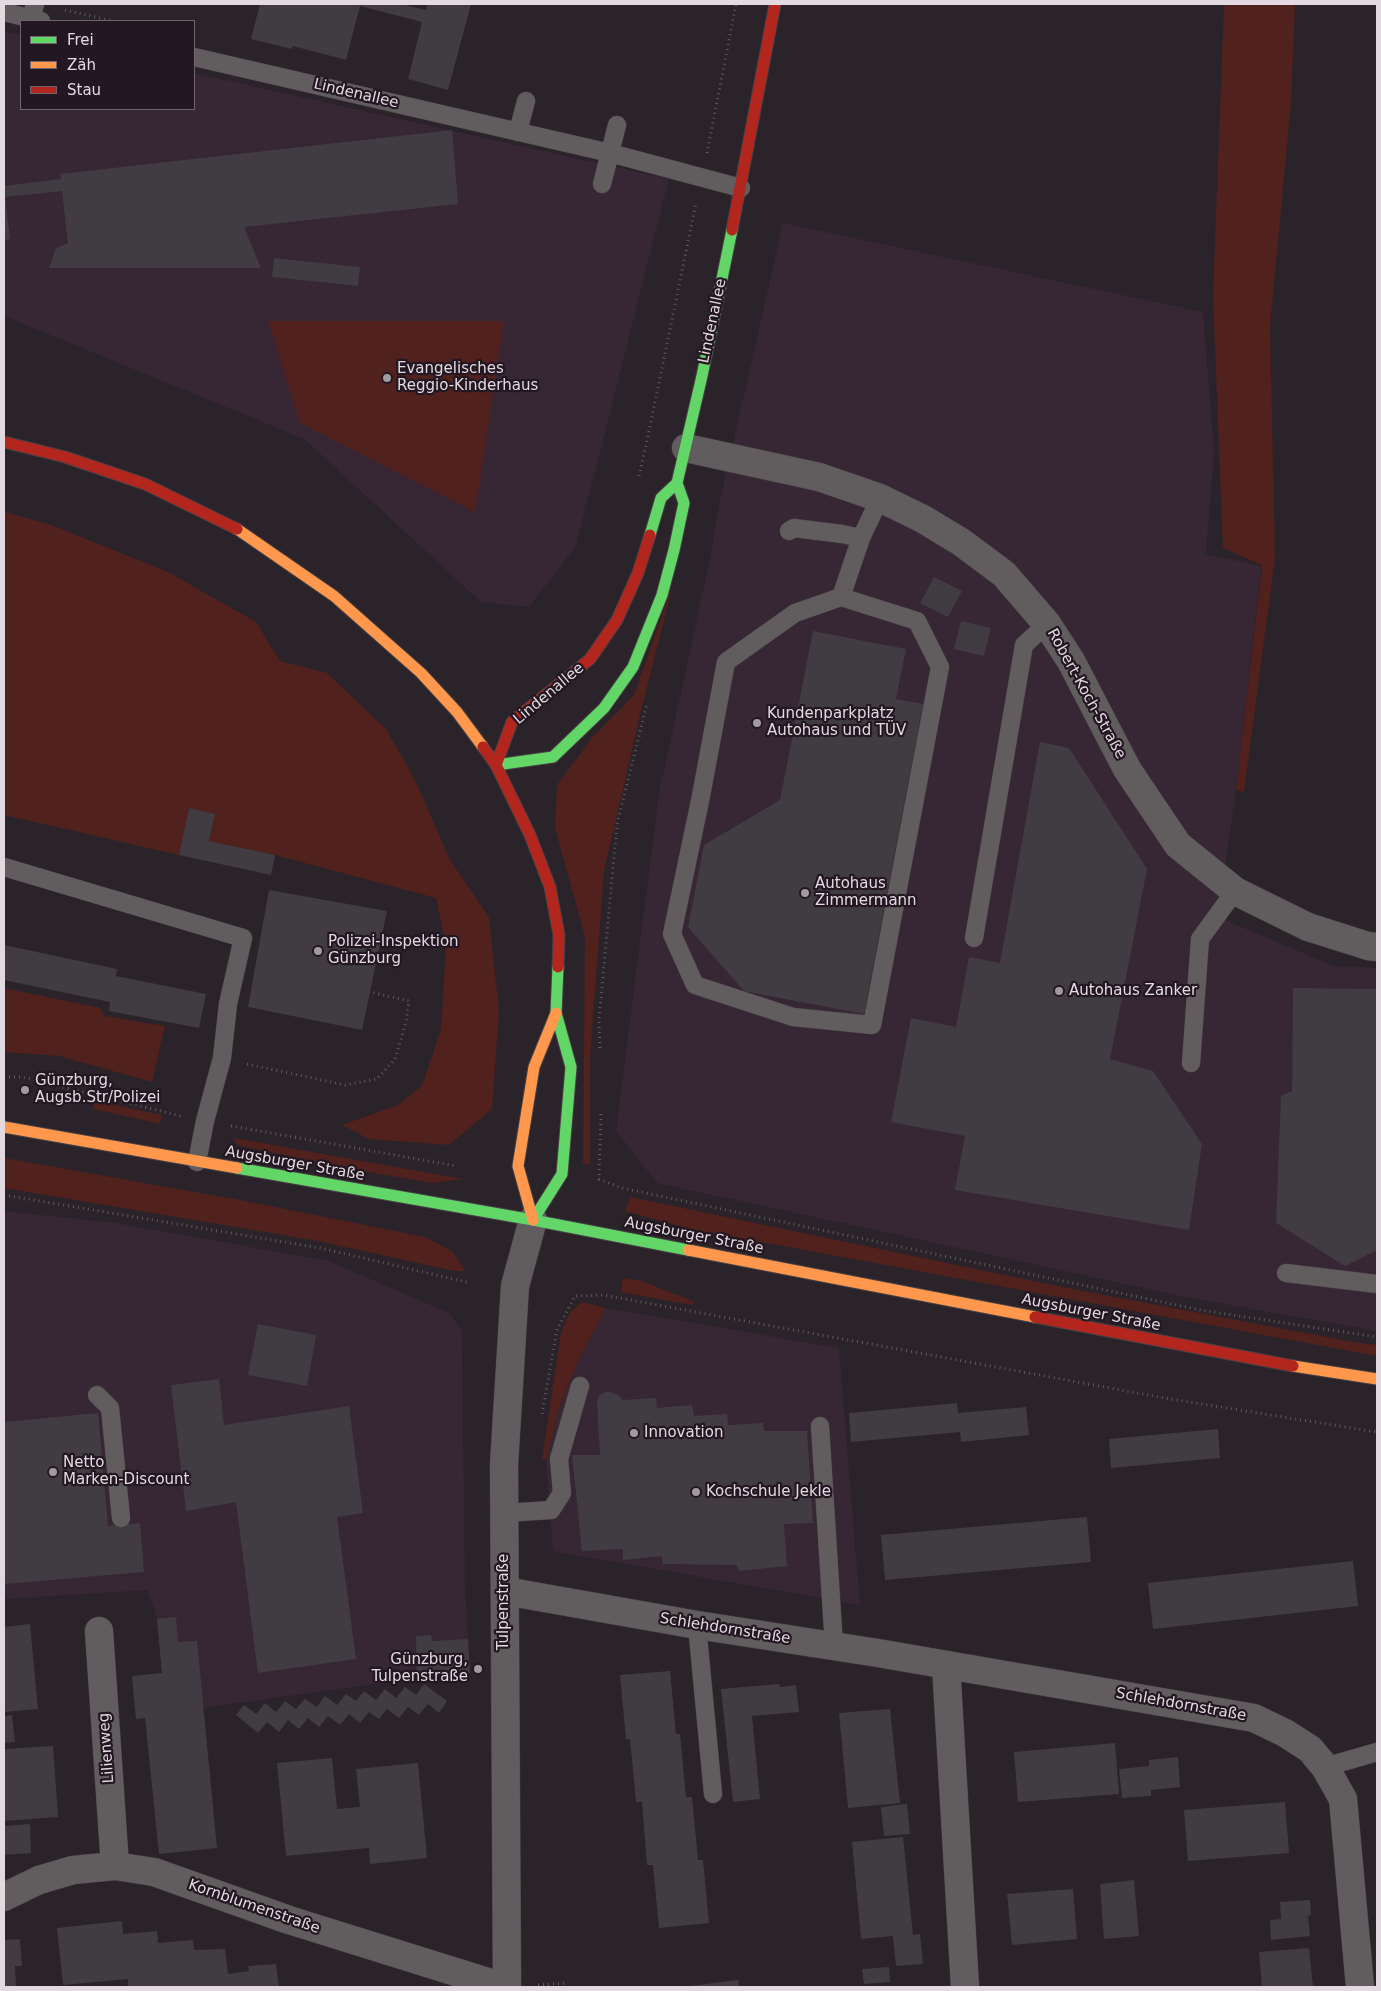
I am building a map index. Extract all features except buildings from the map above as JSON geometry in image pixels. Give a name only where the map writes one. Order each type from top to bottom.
[{"type":"main road","name":"Lindenallee","points":[[677,483],[684,504],[674,550],[662,595],[633,666],[604,708],[553,757],[496,765],[512,722],[590,659],[618,620],[638,573],[661,498],[677,483],[741,188],[775,4]]},
{"type":"main road","points":[[4,442],[65,457],[145,484],[239,530],[334,596],[421,673],[457,712],[496,765],[530,835],[550,887],[559,935],[556,1013],[571,1067],[562,1174],[533,1220]]},
{"type":"main road","points":[[533,1220],[518,1166],[534,1067],[556,1013]]},
{"type":"main road","name":"Augsburger Straße","points":[[4,1126],[197,1162],[533,1220],[1266,1362],[1377,1379]]},
{"type":"street","name":"Robert-Koch-Straße","points":[[686,448],[819,477],[880,498],[923,519],[961,542],[1004,574],[1047,624],[1071,661],[1127,769],[1178,845],[1235,891],[1308,926],[1368,946],[1377,947]]},
{"type":"street","name":"Tulpenstraße","points":[[505,1987],[504,1465],[515,1286],[533,1220]]},
{"type":"street","name":"Schlehdornstraße","points":[[505,1591],[1254,1718],[1285,1733],[1310,1749],[1325,1767],[1343,1800],[1367,1958],[1360,1987]]},
{"type":"street","name":"Lilienweg","points":[[99,1631],[115,1866]]},
{"type":"street","points":[[946,1665],[965,1987]]},
{"type":"street","name":"Kornblumenstraße","points":[[4,1897],[39,1880],[74,1870],[115,1866],[154,1872],[289,1920],[505,1987]]},
{"type":"lane","points":[[4,12],[35,15]]},
{"type":"lane","name":"Lindenallee","points":[[195,57],[610,153],[741,188]]},
{"type":"lane","points":[[518,132],[526,102]]},
{"type":"lane","points":[[602,184],[618,125]]},
{"type":"lane","points":[[841,597],[861,538],[880,498]]},
{"type":"lane","points":[[789,531],[794,528],[861,538]]},
{"type":"lane","points":[[841,597],[917,621],[940,667],[872,1025],[793,1017],[695,985],[672,934],[700,801],[726,662],[795,613],[841,597]]},
{"type":"lane","points":[[974,938],[1024,645],[1047,624]]},
{"type":"lane","points":[[4,867],[244,938],[228,1004],[222,1058],[205,1121],[197,1162]]},
{"type":"lane","points":[[1191,1063],[1200,939],[1235,891]]},
{"type":"lane","points":[[1286,1273],[1377,1284]]},
{"type":"lane","points":[[504,1513],[551,1510],[562,1493],[559,1459],[580,1386]]},
{"type":"lane","points":[[97,1395],[110,1408],[121,1518]]},
{"type":"lane","points":[[820,1426],[834,1646]]},
{"type":"lane","points":[[697,1625],[713,1794]]},
{"type":"lane","points":[[1325,1767],[1377,1752]]},
{"type":"path","points":[[638,479],[648,441],[736,4]]},
{"type":"path","points":[[57,8],[109,20]]},
{"type":"path","points":[[600,1058],[599,1020],[617,824],[648,699]]},
{"type":"path","points":[[222,1058],[345,1085],[377,1078],[394,1059],[406,1022],[409,1001],[371,992]]},
{"type":"path","points":[[601,1104],[599,1179],[622,1188],[1200,1310],[1377,1337]]},
{"type":"path","points":[[4,1196],[320,1248],[470,1283]]},
{"type":"path","points":[[541,1421],[557,1330],[574,1296],[603,1294],[1170,1399],[1377,1432]]},
{"type":"path","points":[[534,1986],[568,1983]]},
{"type":"shaded area","points":[[1224,4],[1295,4],[1291,103],[1270,326],[1275,558],[1244,792],[1236,790],[1262,565],[1223,548],[1213,296]]},
{"type":"shaded area","name":"Evangelisches Reggio-Kinderhaus","points":[[4,31],[20,35],[20,110],[195,110],[195,73],[669,179],[576,546],[529,607],[481,602],[304,439],[4,316]]},
{"type":"shaded area","points":[[783,223],[1203,312],[1214,451],[1206,554],[1261,566],[1236,790],[1218,917],[1334,966],[1377,968],[1377,1331],[1190,1298],[657,1183],[616,1131],[659,793],[710,559],[717,514]]},
{"type":"shaded area","points":[[268,321],[504,321],[475,512],[300,423]]},
{"type":"shaded area","points":[[4,512],[49,524],[168,572],[256,622],[280,661],[327,673],[386,729],[415,780],[450,860],[489,917],[499,1011],[492,1109],[449,1145],[369,1139],[342,1125],[398,1105],[422,1086],[441,1029],[446,947],[436,898],[275,855],[209,841],[215,814],[189,808],[179,855],[4,815]]},
{"type":"shaded area","points":[[673,585],[641,711],[604,871],[590,1056],[590,1165],[583,1164],[585,937],[555,828],[557,785],[592,738],[634,695]]},
{"type":"shaded area","points":[[4,988],[100,1008],[104,1016],[165,1026],[152,1082],[59,1056],[4,1052]]},
{"type":"shaded area","points":[[95,1101],[162,1115],[160,1124],[93,1109]]},
{"type":"shaded area","points":[[234,1138],[463,1179],[433,1183],[345,1168],[237,1145]]},
{"type":"shaded area","points":[[4,1158],[240,1200],[425,1237],[453,1252],[465,1271],[454,1271],[318,1241],[4,1188]]},
{"type":"shaded area","points":[[630,1197],[1062,1287],[1377,1345],[1377,1356],[691,1229],[625,1211]]},
{"type":"shaded area","points":[[4,1211],[116,1223],[329,1261],[449,1313],[462,1331],[465,1586],[470,1673],[417,1678],[203,1708],[162,1673],[157,1619],[148,1590],[4,1599]]},
{"type":"shaded area","points":[[623,1278],[642,1281],[695,1302],[692,1305],[621,1292]]},
{"type":"shaded area","points":[[582,1302],[606,1308],[579,1359],[558,1411],[546,1460],[542,1459],[561,1333],[570,1312]]},
{"type":"shaded area","points":[[606,1308],[839,1348],[860,1605],[553,1551],[546,1460],[558,1411],[579,1359]]},
{"type":"traffic: fast","points":[[650,535],[661,498],[677,483],[702,376],[732,230]]},
{"type":"traffic: fast","points":[[496,765],[553,757],[604,708],[633,667],[662,595],[674,550],[684,503],[677,483]]},
{"type":"traffic: fast","points":[[533,1220],[562,1174],[571,1067],[556,1013],[558,967]]},
{"type":"traffic: fast","points":[[237,1168],[533,1220],[688,1250]]},
{"type":"traffic: slow","points":[[237,529],[334,596],[421,673],[457,712],[483,747]]},
{"type":"traffic: slow","points":[[533,1220],[518,1166],[534,1067],[556,1013]]},
{"type":"traffic: slow","points":[[4,1127],[237,1168]]},
{"type":"traffic: slow","points":[[688,1250],[1035,1317]]},
{"type":"traffic: slow","points":[[1293,1366],[1377,1379]]},
{"type":"traffic: jam","points":[[732,230],[775,4]]},
{"type":"traffic: jam","points":[[4,442],[65,457],[145,484],[237,529]]},
{"type":"traffic: jam","points":[[496,765],[512,722],[590,659],[617,620],[638,573],[650,535]]},
{"type":"traffic: jam","points":[[483,747],[496,765],[530,835],[550,887],[559,935],[558,967]]},
{"type":"traffic: jam","points":[[1035,1317],[1293,1366]]},
{"type":"place","name":"Evangelisches Reggio-Kinderhaus","points":[[387,378]]},
{"type":"place","name":"Kundenparkplatz Autohaus und TÜV","points":[[757,723]]},
{"type":"place","name":"Autohaus Zimmermann","points":[[805,893]]},
{"type":"place","name":"Polizei-Inspektion Günzburg","points":[[318,951]]},
{"type":"place","name":"Autohaus Zanker","points":[[1059,991]]},
{"type":"place","name":"Günzburg, Augsb.Str/Polizei","points":[[25,1090]]},
{"type":"place","name":"Innovation","points":[[634,1433]]},
{"type":"place","name":"Netto Marken-Discount","points":[[53,1472]]},
{"type":"place","name":"Kochschule Jekle","points":[[696,1492]]},
{"type":"place","name":"Günzburg, Tulpenstraße","points":[[478,1669]]}]
